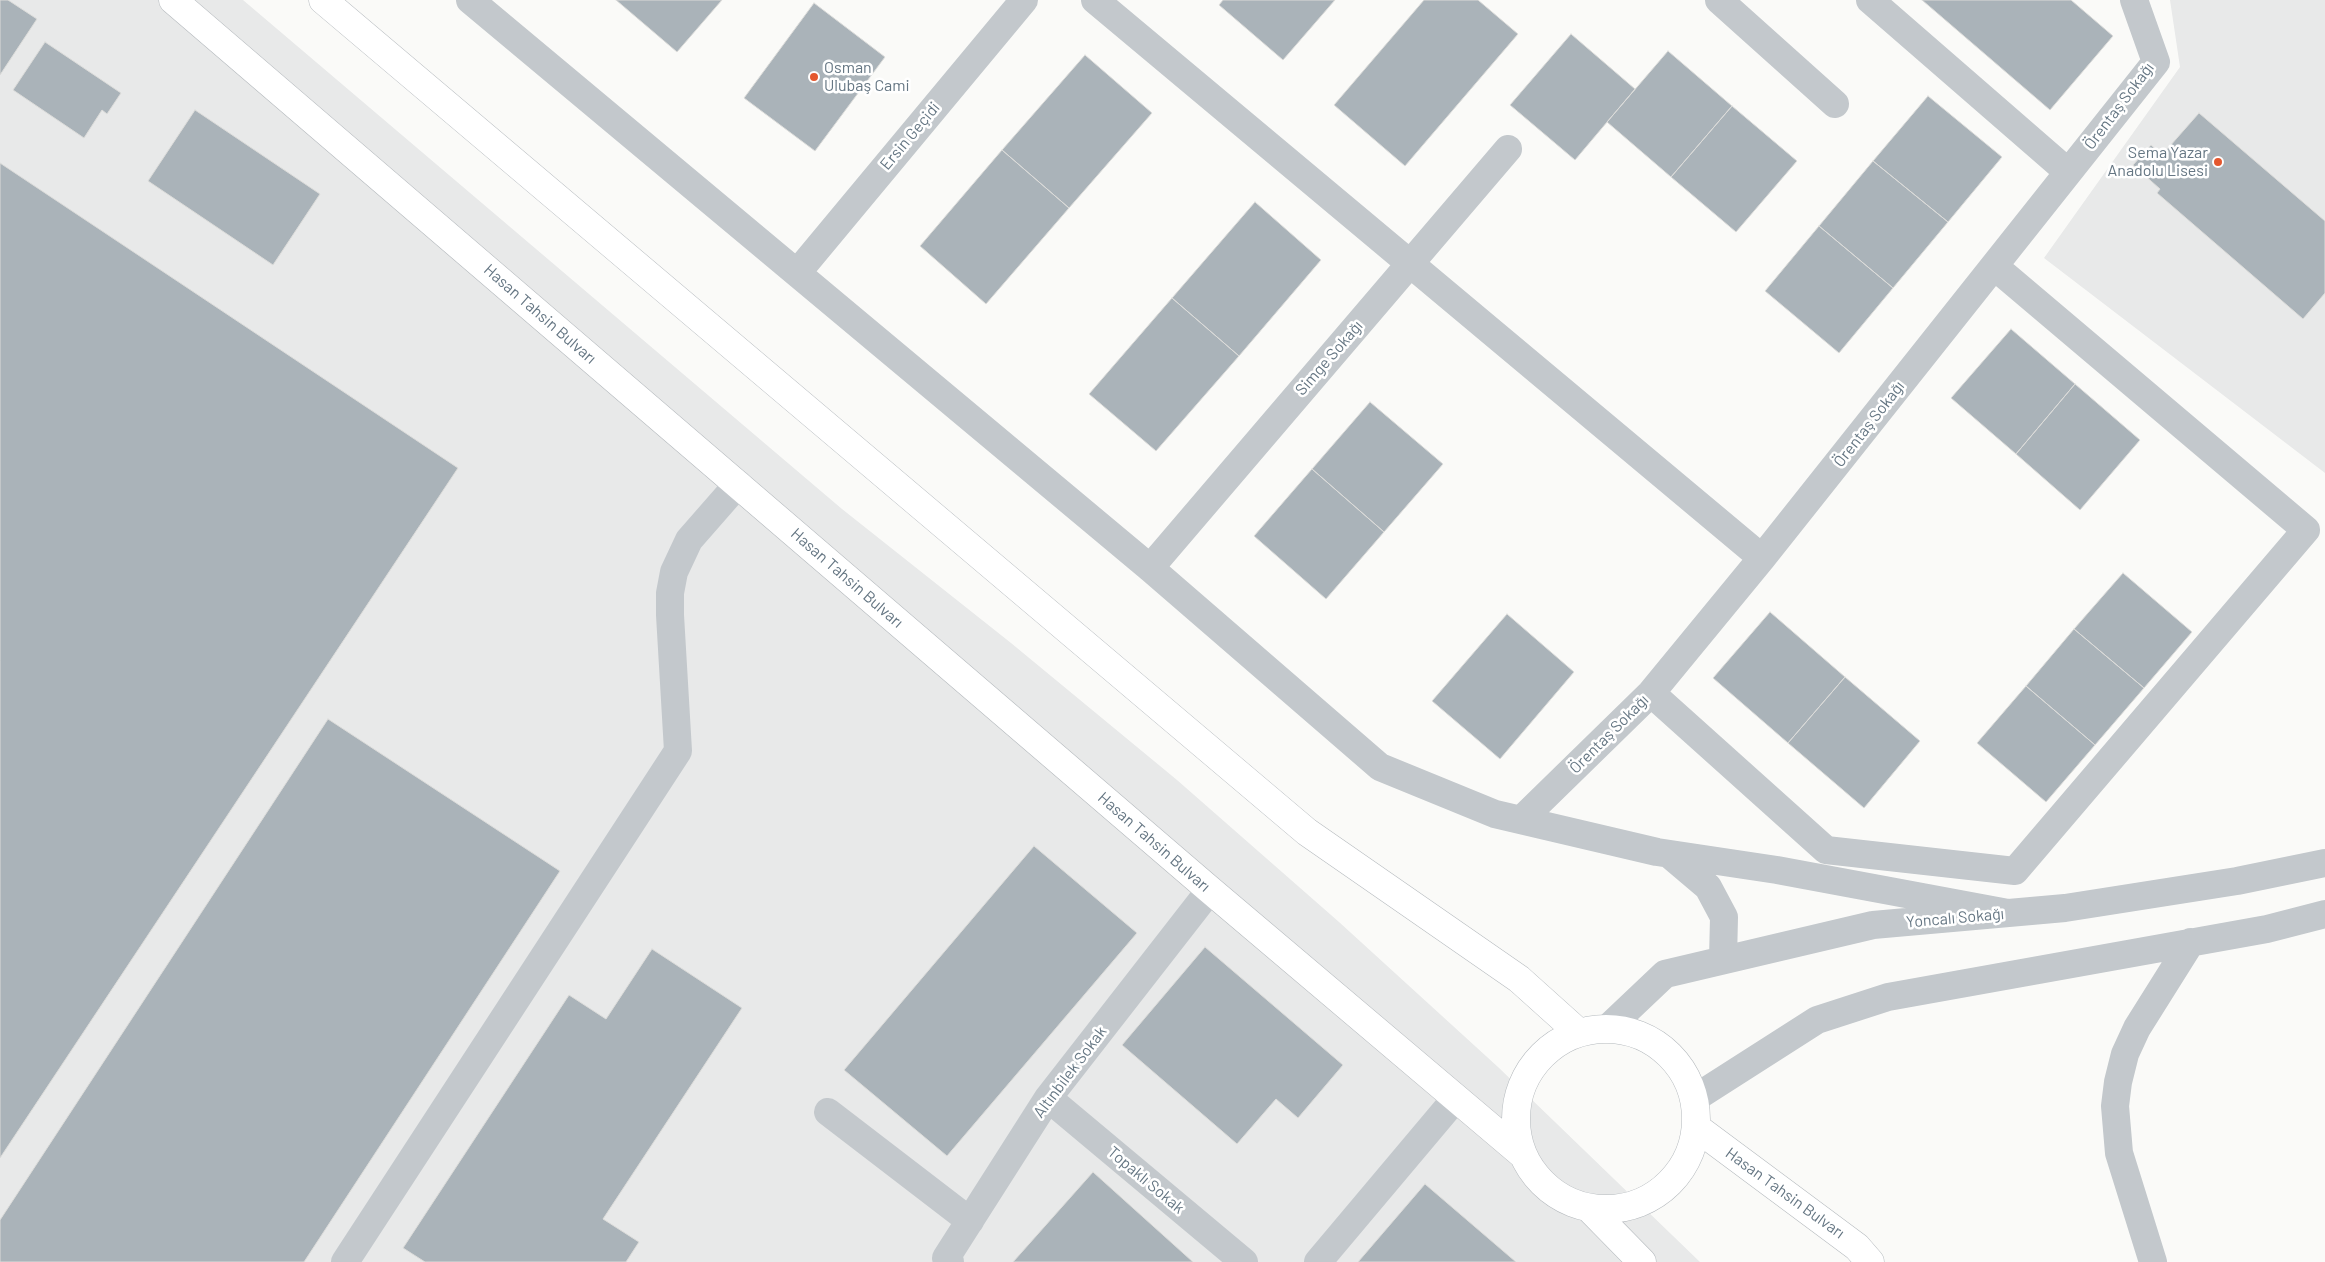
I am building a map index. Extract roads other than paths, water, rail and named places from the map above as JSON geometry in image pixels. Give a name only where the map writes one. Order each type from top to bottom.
[{"type":"main road","name":"Hasan Tahsin Bulvarı","points":[[173,0],[1210,890],[1522,1154]]},
{"type":"main road","points":[[323,0],[1306,832],[1519,979],[1578,1032]]},
{"type":"main road","points":[[1608,1028],[1637,1033],[1664,1048],[1683,1071],[1694,1098],[1697,1128],[1689,1157],[1672,1182],[1648,1200],[1620,1209],[1590,1209],[1562,1198],[1544,1184],[1538,1179],[1522,1154],[1515,1125],[1518,1094],[1530,1068],[1551,1046],[1578,1032],[1608,1028]]},
{"type":"main road","name":"Hasan Tahsin Bulvarı","points":[[1697,1128],[1857,1246],[1870,1262]]},
{"type":"main road","points":[[1590,1209],[1642,1262]]},
{"type":"street","points":[[470,0],[1150,568],[1380,767],[1495,814],[1669,854],[1777,870],[2008,913]]},
{"type":"street","name":"Ersin Geçidi","points":[[797,273],[1024,0]]},
{"type":"street","points":[[1095,0],[1762,558]]},
{"type":"street","points":[[1719,0],[1836,104]]},
{"type":"street","points":[[1870,0],[2068,172]]},
{"type":"street","name":"Örentaş Sokağı","points":[[1521,820],[1651,693],[1762,558],[2156,62],[2134,0]]},
{"type":"street","name":"Simge Sokağı","points":[[1150,568],[1508,149]]},
{"type":"street","points":[[1651,693],[1826,850],[2015,871],[2306,530],[1994,266]]},
{"type":"street","points":[[345,1262],[678,751],[670,615],[670,593],[674,572],[689,540],[738,484]]},
{"type":"street","points":[[1669,854],[1708,887],[1724,917],[1723,960]]},
{"type":"street","name":"Yoncalı Sokağı","points":[[1608,1028],[1665,974],[1873,925],[2065,908],[2237,881],[2325,863]]},
{"type":"street","name":"Altınbilek Sokak","points":[[950,1262],[946,1258],[1048,1098],[1210,890]]},
{"type":"street","points":[[1694,1098],[1817,1020],[1879,1000],[2267,929],[2325,914]]},
{"type":"street","points":[[2153,1262],[2119,1153],[2116,1129],[2116,1098],[2125,1054],[2138,1028],[2190,942]]},
{"type":"street","name":"Topaklı Sokak","points":[[1048,1098],[1244,1262]]},
{"type":"street","points":[[1318,1262],[1456,1098]]},
{"type":"street","points":[[828,1112],[970,1221]]},
{"type":"place","name":"Osman Ulubaş Cami","points":[[814,77]]},
{"type":"place","name":"Sema Yazar Anadolu Lisesi","points":[[2218,162]]}]
